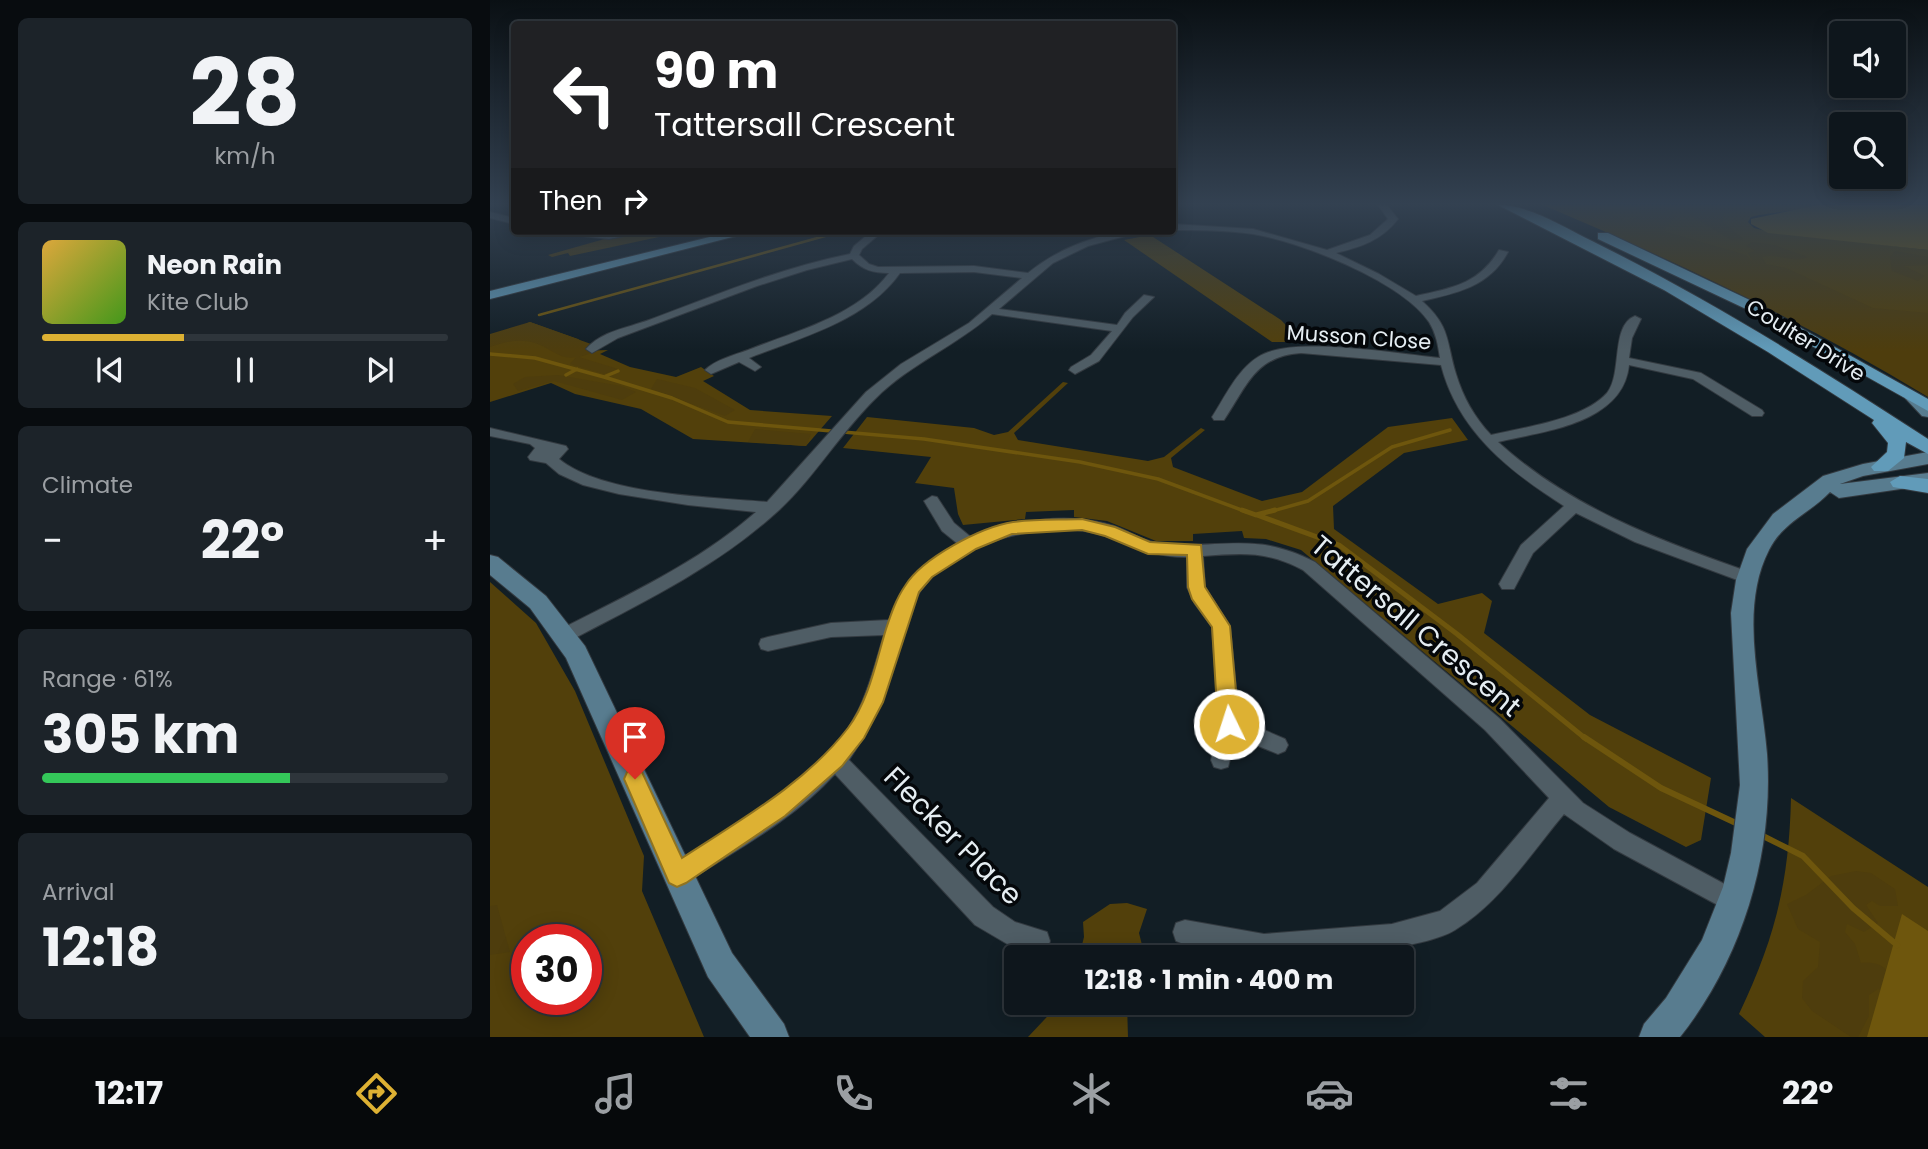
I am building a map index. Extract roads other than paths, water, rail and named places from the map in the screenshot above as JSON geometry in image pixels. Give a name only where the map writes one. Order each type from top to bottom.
[{"type":"main road","points":[[490,283],[612,253]]},
{"type":"main road","points":[[490,295],[659,253]]},
{"type":"main road","name":"Coulter Drive","points":[[1604,253],[1677,289],[1843,390],[1928,448]]},
{"type":"main road","name":"Coulter Drive","points":[[1639,253],[1697,279],[1811,338],[1921,402]]},
{"type":"main road","points":[[1843,390],[1850,401],[1891,432],[1897,442],[1897,454],[1881,467]]},
{"type":"main road","points":[[1900,482],[1928,486]]},
{"type":"street","points":[[565,635],[681,575],[722,549],[772,508],[836,433],[882,385],[992,311],[1028,276],[1064,253]]},
{"type":"street","points":[[1332,253],[1414,300],[1440,330],[1452,387],[1462,407],[1488,440],[1525,472],[1574,506],[1654,544],[1746,577]]},
{"type":"street","points":[[1414,300],[1471,284],[1498,264],[1502,253]]},
{"type":"street","points":[[592,349],[603,338],[654,323],[722,294],[854,256],[865,266],[895,272],[974,270],[1028,276]]},
{"type":"street","points":[[711,370],[858,307],[879,294],[895,272]]},
{"type":"street","points":[[1075,370],[1095,358],[1129,314],[1148,297]]},
{"type":"street","points":[[992,311],[1120,329]]},
{"type":"street","points":[[1488,440],[1573,417],[1601,406],[1613,396],[1620,383],[1624,336],[1635,319]]},
{"type":"street","points":[[589,333],[603,338]]},
{"type":"street","name":"Musson Close","points":[[1219,417],[1257,359],[1278,350],[1301,349],[1447,362]]},
{"type":"street","points":[[740,357],[755,367]]},
{"type":"street","points":[[1622,360],[1698,376],[1757,413]]},
{"type":"street","points":[[1921,402],[1928,412]]},
{"type":"street","points":[[490,432],[534,441],[559,469],[602,486],[772,508]]},
{"type":"street","points":[[1657,1037],[1676,1016],[1715,951],[1735,902],[1753,798],[1743,621],[1746,577],[1758,547],[1776,522],[1813,497],[1831,480],[1928,458]]},
{"type":"street","points":[[1813,497],[1928,479]]},
{"type":"street","points":[[932,501],[948,527],[970,545]]},
{"type":"street","points":[[1508,584],[1527,549],[1574,506]]},
{"type":"street","name":"Tattersall Crescent","points":[[677,875],[777,809],[835,760],[857,731],[873,702],[896,628],[912,588],[926,573],[991,533],[1012,528],[1082,525],[1110,531],[1148,548],[1264,547],[1292,555],[1309,566],[1492,724],[1562,799],[1622,841],[1735,902]]},
{"type":"street","points":[[1195,549],[1196,587],[1201,599],[1221,626],[1229,724],[1221,760]]},
{"type":"street","points":[[490,563],[526,590],[565,635],[591,681],[719,965],[771,1037]]},
{"type":"street","points":[[768,644],[831,630],[896,628]]},
{"type":"street","points":[[1229,724],[1278,745]]},
{"type":"street","name":"Flecker Place","points":[[835,760],[984,916],[1009,933],[1038,941]]},
{"type":"street","points":[[1185,932],[1264,946],[1411,934],[1446,922],[1485,891],[1562,799]]},
{"type":"waterway","points":[[539,315],[762,253]]},
{"type":"waterway","points":[[490,354],[535,358],[576,369]]},
{"type":"waterway","points":[[566,375],[576,369]]},
{"type":"waterway","points":[[576,369],[672,398],[728,422],[924,439],[1080,462],[1158,479],[1247,512]]},
{"type":"waterway","points":[[606,376],[618,371]]},
{"type":"waterway","points":[[1269,512],[1308,501],[1392,447],[1450,430]]},
{"type":"waterway","points":[[1242,510],[1256,515],[1275,510]]},
{"type":"waterway","points":[[1257,515],[1339,545],[1457,634],[1586,739]]},
{"type":"waterway","points":[[1584,737],[1661,788],[1738,824]]},
{"type":"waterway","points":[[1761,835],[1803,856],[1853,908],[1897,945]]}]
